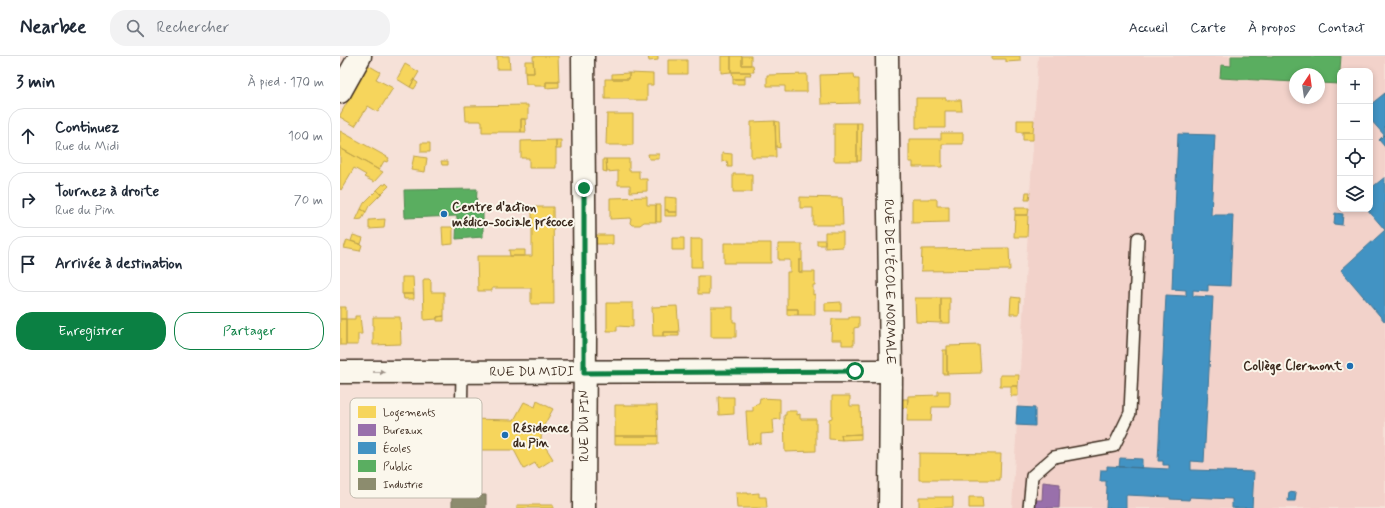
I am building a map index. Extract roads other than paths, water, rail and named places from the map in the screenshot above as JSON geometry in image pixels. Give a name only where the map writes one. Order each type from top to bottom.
[{"type":"street","points":[[340,92],[360,56]]},
{"type":"street","name":"RUE DU PIN","points":[[583,56],[584,508]]},
{"type":"street","name":"RUE DE L'ÉCOLE NORMALE","points":[[887,56],[891,371],[890,508]]},
{"type":"street","name":"RUE DU MIDI","points":[[340,372],[584,373],[891,371]]},
{"type":"lane","points":[[1029,508],[1032,476],[1054,457],[1114,446],[1130,413],[1138,238]]},
{"type":"lane","points":[[462,372],[462,398]]},
{"type":"place","name":"Centre d'action médico-sociale précoce","points":[[444,214]]},
{"type":"place","name":"Collège Clermont","points":[[1350,366]]},
{"type":"place","name":"Résidence du Pin","points":[[505,435]]}]
